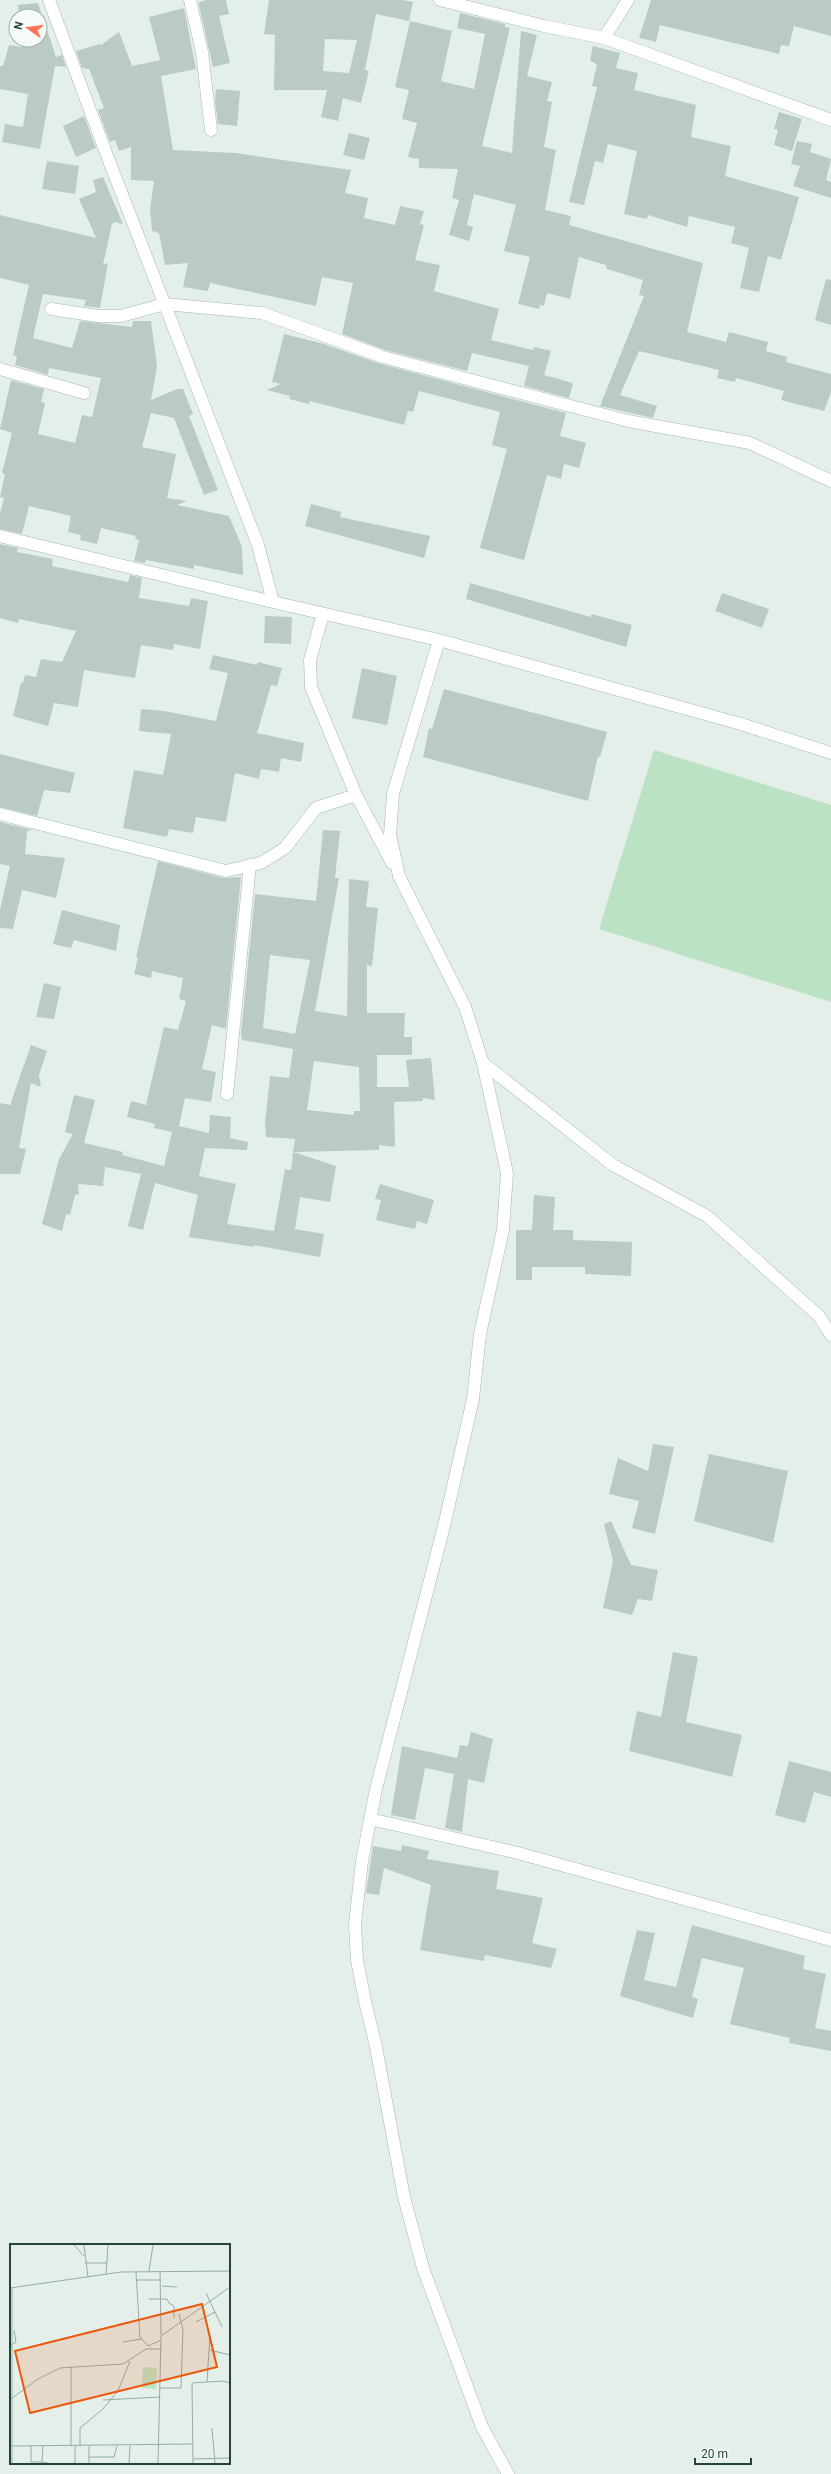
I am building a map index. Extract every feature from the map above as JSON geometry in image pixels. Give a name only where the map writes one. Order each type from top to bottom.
[{"type":"street","points":[[49,0],[258,545],[274,602]]},
{"type":"street","points":[[190,0],[202,52],[211,130]]},
{"type":"street","points":[[440,0],[544,26],[604,38],[831,120]]},
{"type":"street","points":[[604,38],[628,0]]},
{"type":"street","points":[[51,309],[98,316],[121,316],[165,304],[262,313],[383,358],[628,421],[750,443],[831,481]]},
{"type":"street","points":[[0,368],[84,393]]},
{"type":"street","points":[[0,536],[323,614],[439,640],[741,724],[831,753]]},
{"type":"street","points":[[323,614],[310,660],[311,687],[356,795],[399,876],[465,1007],[483,1063],[507,1173],[503,1230],[480,1334],[473,1399],[459,1464],[370,1819],[358,1890],[355,1924],[357,1960],[376,2047],[404,2197],[423,2268],[482,2427],[508,2474]]},
{"type":"street","points":[[399,876],[390,835],[393,794],[439,640]]},
{"type":"street","points":[[0,814],[226,871],[261,863],[285,848],[316,808],[356,795]]},
{"type":"street","points":[[227,1094],[250,865]]},
{"type":"street","points":[[483,1063],[613,1165],[707,1216],[819,1316],[831,1335]]},
{"type":"street","points":[[370,1819],[518,1854],[831,1940]]},
{"type":"green space","points":[[654,750],[831,805],[831,1002],[599,929]]},
{"type":"building","points":[[207,0],[226,0],[229,14],[219,16],[230,63],[213,67],[199,5],[199,2]]},
{"type":"building","points":[[269,0],[403,0],[413,2],[409,21],[376,14],[365,70],[369,71],[361,103],[343,98],[338,121],[321,117],[327,90],[274,90],[275,35],[264,34]],"holes":[[[325,39],[357,40],[349,73],[323,71]]]},
{"type":"building","points":[[651,0],[831,0],[831,36],[794,26],[789,46],[781,45],[779,54],[660,25],[656,42],[639,38]]},
{"type":"building","points":[[38,3],[40,8],[18,8],[18,5]]},
{"type":"building","points":[[184,8],[196,69],[161,76],[173,150],[235,153],[351,170],[345,193],[368,198],[364,218],[395,225],[400,206],[424,211],[420,224],[424,225],[415,260],[440,265],[434,291],[499,309],[491,340],[533,350],[534,347],[551,351],[544,375],[573,383],[569,398],[524,386],[529,366],[472,353],[467,371],[385,350],[342,334],[353,283],[322,277],[316,306],[210,283],[208,291],[183,287],[188,263],[165,265],[159,233],[152,231],[150,209],[154,181],[131,180],[131,147],[119,151],[115,140],[110,142],[98,110],[104,108],[89,69],[82,68],[76,51],[100,44],[101,45],[119,32],[132,66],[160,60],[149,17]]},
{"type":"building","points":[[460,13],[505,24],[505,27],[510,28],[482,146],[512,153],[521,31],[537,35],[527,76],[552,82],[547,101],[552,102],[544,147],[556,150],[545,210],[571,216],[569,225],[703,263],[687,332],[726,342],[729,332],[768,342],[766,351],[787,357],[786,362],[831,374],[831,392],[824,411],[781,400],[784,391],[736,378],[735,382],[717,378],[719,370],[639,351],[620,395],[657,406],[653,418],[600,406],[644,296],[639,295],[643,280],[607,269],[606,265],[579,257],[570,299],[547,293],[544,306],[540,305],[539,309],[518,304],[530,257],[504,251],[516,205],[474,194],[467,225],[473,227],[469,241],[449,235],[459,200],[452,198],[458,169],[419,168],[419,159],[408,157],[417,123],[402,119],[409,90],[395,87],[410,21],[452,31],[441,81],[474,89],[485,34],[457,28]]},
{"type":"building","points":[[48,33],[56,57],[62,55],[66,67],[55,66],[40,149],[2,142],[5,124],[23,127],[28,94],[0,89],[0,66],[3,66],[8,48],[48,48]]},
{"type":"building","points":[[593,46],[620,53],[616,68],[638,73],[634,90],[696,105],[691,137],[731,146],[725,176],[799,197],[781,260],[768,256],[759,292],[740,288],[749,248],[731,243],[735,227],[689,216],[687,227],[648,215],[647,219],[624,214],[637,151],[608,144],[603,163],[595,161],[584,205],[569,202],[597,87],[592,86],[597,65],[590,60]]},
{"type":"building","points":[[216,89],[240,91],[237,126],[218,124],[215,101]]},
{"type":"building","points":[[779,112],[802,119],[792,151],[774,145],[778,130],[774,129]]},
{"type":"building","points":[[84,116],[96,148],[76,157],[63,126]]},
{"type":"building","points":[[349,133],[370,138],[364,160],[343,155]]},
{"type":"building","points":[[797,141],[812,144],[810,152],[831,159],[826,180],[831,182],[831,198],[793,186],[800,166],[791,164]]},
{"type":"building","points":[[47,161],[79,166],[75,194],[42,189]]},
{"type":"building","points":[[103,177],[123,224],[115,222],[112,224],[103,265],[108,263],[100,308],[84,306],[86,300],[43,294],[33,338],[72,348],[80,321],[132,327],[133,321],[151,321],[157,366],[151,400],[177,389],[183,389],[193,414],[189,416],[218,490],[204,495],[174,418],[151,413],[142,447],[176,454],[167,498],[187,501],[177,505],[229,516],[242,547],[243,575],[194,565],[194,569],[146,560],[145,563],[134,561],[139,540],[135,539],[136,536],[101,528],[97,544],[80,540],[81,535],[68,532],[71,516],[29,506],[22,534],[0,529],[0,514],[4,498],[0,497],[5,474],[2,473],[12,433],[0,429],[11,380],[44,389],[41,402],[45,403],[38,434],[75,443],[82,415],[92,417],[101,378],[49,368],[48,375],[15,365],[17,356],[13,355],[29,285],[0,278],[0,215],[96,238],[79,199],[96,192],[93,180]]},
{"type":"building","points":[[826,279],[831,280],[831,325],[815,320]]},
{"type":"building","points":[[284,334],[324,344],[381,364],[566,413],[560,436],[586,443],[579,468],[564,464],[561,479],[547,475],[524,560],[480,548],[507,449],[492,445],[500,412],[419,391],[413,412],[408,411],[404,425],[310,401],[309,404],[289,399],[290,396],[267,390],[281,384],[272,382]]},
{"type":"building","points":[[311,504],[341,512],[340,517],[430,536],[424,558],[305,526]]},
{"type":"building","points":[[0,544],[18,548],[17,552],[53,559],[52,566],[128,582],[130,575],[142,578],[139,598],[189,606],[191,598],[208,601],[200,649],[174,644],[173,650],[141,645],[135,678],[84,670],[78,707],[54,703],[48,726],[13,716],[21,683],[23,683],[25,675],[36,677],[41,659],[62,662],[76,631],[19,619],[18,623],[0,618]]},
{"type":"building","points":[[470,583],[591,617],[592,614],[632,625],[626,647],[466,599]]},
{"type":"building","points":[[722,593],[769,609],[762,628],[715,611]]},
{"type":"building","points":[[265,616],[292,617],[291,644],[264,643]]},
{"type":"building","points":[[213,655],[257,665],[258,662],[282,668],[277,686],[271,685],[257,733],[304,743],[301,762],[281,758],[279,772],[261,769],[259,779],[235,773],[226,822],[196,817],[193,833],[169,829],[167,837],[123,828],[134,770],[163,775],[171,734],[139,731],[141,709],[164,711],[216,721],[228,673],[209,669]]},
{"type":"building","points":[[362,668],[397,676],[387,725],[352,718]]},
{"type":"building","points":[[444,689],[607,732],[600,757],[598,756],[588,801],[423,757],[429,728],[432,729]]},
{"type":"building","points":[[0,754],[75,773],[70,793],[44,790],[37,816],[0,807]]},
{"type":"building","points":[[0,822],[33,830],[27,831],[25,854],[65,858],[56,898],[22,890],[13,929],[0,928],[0,910],[10,866],[0,864]]},
{"type":"building","points":[[323,830],[340,831],[335,878],[339,878],[315,1011],[347,1016],[349,879],[369,881],[366,907],[378,908],[372,966],[367,965],[367,1013],[405,1013],[404,1037],[412,1037],[412,1055],[377,1055],[377,1087],[409,1087],[406,1060],[431,1058],[435,1100],[423,1098],[423,1101],[394,1102],[395,1147],[379,1145],[379,1150],[293,1152],[295,1139],[266,1137],[265,1123],[270,1076],[289,1078],[293,1049],[242,1040],[241,1033],[255,894],[316,901]],"holes":[[[270,955],[310,960],[295,1034],[263,1028]],[[314,1061],[359,1067],[360,1111],[354,1111],[354,1115],[307,1110]]]},
{"type":"building","points":[[158,861],[224,878],[241,877],[226,1029],[212,1025],[202,1069],[216,1072],[211,1102],[185,1098],[179,1126],[209,1133],[210,1115],[231,1117],[230,1138],[248,1142],[247,1150],[205,1148],[199,1176],[236,1184],[227,1224],[274,1231],[285,1169],[291,1170],[293,1152],[336,1166],[330,1202],[300,1197],[295,1229],[324,1234],[320,1257],[254,1245],[254,1247],[189,1237],[198,1195],[155,1183],[143,1230],[128,1226],[141,1174],[105,1167],[103,1186],[78,1184],[79,1194],[75,1195],[70,1215],[66,1214],[62,1231],[42,1224],[59,1159],[73,1134],[65,1132],[74,1095],[95,1100],[84,1143],[123,1152],[122,1155],[164,1166],[172,1132],[154,1128],[155,1124],[127,1117],[131,1101],[146,1105],[164,1027],[178,1030],[186,1001],[179,999],[183,978],[152,971],[151,978],[134,974],[138,957],[136,957]]},
{"type":"building","points":[[62,910],[120,925],[116,951],[74,940],[71,948],[53,944]]},
{"type":"building","points":[[44,983],[61,987],[54,1019],[36,1017]]},
{"type":"building","points":[[31,1045],[47,1051],[39,1075],[41,1087],[31,1083],[19,1148],[26,1149],[20,1174],[0,1174],[0,1103],[10,1105]]},
{"type":"building","points":[[380,1184],[434,1200],[427,1224],[417,1221],[415,1229],[376,1220],[381,1200],[375,1199]]},
{"type":"building","points":[[534,1195],[555,1197],[553,1230],[573,1230],[573,1240],[632,1242],[631,1276],[585,1274],[585,1267],[532,1267],[532,1280],[516,1280],[516,1230],[532,1230]]},
{"type":"building","points":[[653,1444],[674,1447],[655,1534],[632,1528],[639,1501],[609,1494],[618,1458],[648,1471]]},
{"type":"building","points":[[709,1454],[788,1471],[773,1543],[694,1521]]},
{"type":"building","points":[[611,1521],[631,1565],[658,1570],[652,1601],[638,1599],[632,1615],[603,1608],[613,1561],[604,1524]]},
{"type":"building","points":[[673,1652],[698,1657],[686,1722],[742,1735],[732,1777],[629,1751],[637,1711],[661,1717]]},
{"type":"building","points":[[471,1732],[493,1739],[484,1783],[468,1779],[462,1832],[445,1828],[454,1774],[425,1768],[415,1820],[391,1815],[402,1746],[457,1758],[460,1745],[468,1746]]},
{"type":"building","points":[[789,1761],[831,1772],[831,1797],[814,1792],[805,1823],[775,1815]]},
{"type":"building","points":[[402,1845],[429,1851],[427,1859],[499,1871],[496,1889],[543,1898],[532,1943],[557,1949],[551,1968],[485,1955],[484,1961],[420,1950],[431,1885],[384,1868],[379,1895],[366,1893],[373,1846],[401,1851]]},
{"type":"building","points":[[692,1925],[805,1956],[803,1969],[826,1974],[815,2028],[831,2031],[831,2051],[789,2043],[790,2038],[730,2024],[744,1968],[702,1958],[692,1997],[698,1999],[693,2018],[620,1996],[637,1930],[655,1933],[644,1980],[676,1987]]}]
